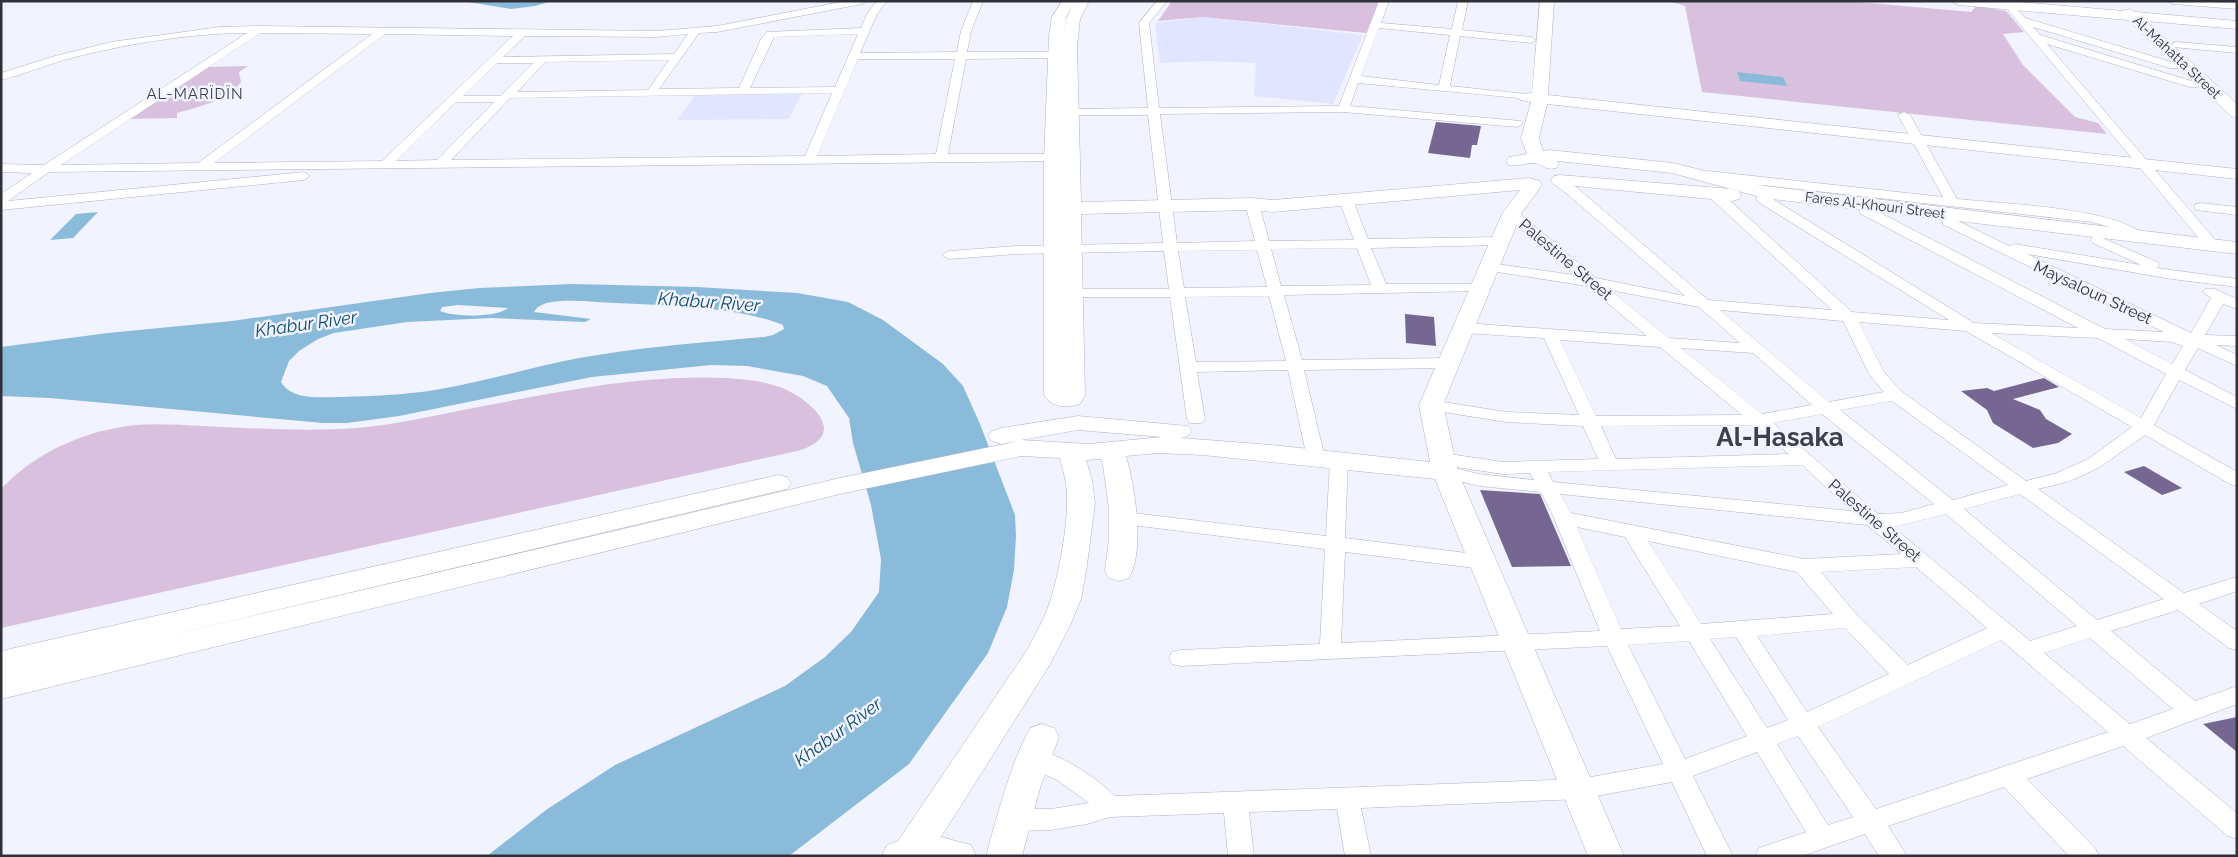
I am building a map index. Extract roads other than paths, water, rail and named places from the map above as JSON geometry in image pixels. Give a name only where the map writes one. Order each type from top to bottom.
[{"type":"street","points":[[1,77],[59,58],[128,42],[202,32],[260,29],[522,34],[695,32],[862,1]]},
{"type":"street","points":[[809,160],[856,56],[872,14],[882,1]]},
{"type":"street","points":[[940,158],[966,31],[978,1]]},
{"type":"street","points":[[1070,1],[1059,17],[1056,36],[1062,156],[1062,249],[1056,395],[1063,400],[1071,399],[1073,394],[1072,292],[1062,249],[1072,208],[1062,156],[1071,112],[1070,46],[1072,24],[1075,12],[1082,1]]},
{"type":"street","points":[[1162,1],[1144,23],[1164,206],[1196,419]]},
{"type":"street","points":[[1343,109],[1384,1]]},
{"type":"street","points":[[1444,88],[1461,26],[1463,1]]},
{"type":"street","points":[[1513,154],[1517,123],[1533,97],[1531,40],[1534,1]]},
{"type":"street","points":[[1513,154],[1533,97],[1547,1]]},
{"type":"street","points":[[1958,1],[2008,5],[2031,4],[2140,17],[2237,25]]},
{"type":"street","name":"Al-Mahatta Street","points":[[2116,1],[2177,44],[2237,98]]},
{"type":"street","name":"Al-Mahatta Street","points":[[2128,1],[2140,17],[2237,112]]},
{"type":"street","points":[[2174,1],[2234,5]]},
{"type":"street","points":[[2008,5],[2212,245]]},
{"type":"street","points":[[1377,20],[1461,26],[1531,40]]},
{"type":"street","points":[[2021,20],[2174,66]]},
{"type":"street","points":[[1,200],[260,29]]},
{"type":"street","points":[[201,167],[383,31]]},
{"type":"street","points":[[743,91],[766,39],[771,34],[865,31]]},
{"type":"street","points":[[652,93],[695,32]]},
{"type":"street","points":[[385,165],[522,34]]},
{"type":"street","points":[[598,58],[619,34]]},
{"type":"street","points":[[2036,37],[2194,85]]},
{"type":"street","points":[[2177,44],[2237,50]]},
{"type":"street","points":[[856,56],[1057,55]]},
{"type":"street","points":[[495,60],[677,57]]},
{"type":"street","points":[[1,206],[440,164],[542,59]]},
{"type":"street","points":[[1355,79],[2237,174]]},
{"type":"street","points":[[454,99],[839,90]]},
{"type":"street","points":[[1071,112],[1343,109],[1517,123]]},
{"type":"street","points":[[1904,115],[1952,202]]},
{"type":"street","points":[[1513,154],[1540,149],[1547,173]]},
{"type":"street","points":[[1513,154],[1547,173],[1571,190],[1826,408],[1951,508],[2192,712]]},
{"type":"street","name":"Fares Al-Khouri Street","points":[[1252,204],[1269,200],[1486,182],[1513,154],[1547,173],[1673,168],[1764,192],[2237,248]]},
{"type":"street","points":[[1,168],[46,169],[1062,156]]},
{"type":"street","points":[[1072,208],[1252,204],[1272,206],[1346,200],[1547,173],[2237,257]]},
{"type":"street","points":[[1547,173],[1512,214],[1431,405],[1443,466],[1580,789],[1606,856]]},
{"type":"street","points":[[1698,174],[2094,218],[2120,226],[2136,236]]},
{"type":"street","points":[[1712,193],[1849,318],[1876,374],[1895,395],[2237,642]]},
{"type":"street","points":[[1763,198],[1970,327],[2237,480]]},
{"type":"street","points":[[1346,200],[1380,289]]},
{"type":"street","points":[[1252,204],[1295,365],[1324,455],[1335,543],[1330,651]]},
{"type":"street","points":[[2201,207],[2237,211]]},
{"type":"street","points":[[1866,211],[2237,404]]},
{"type":"street","name":"Palestine Street","points":[[1512,214],[1591,282],[1806,459],[1873,520],[2237,828]]},
{"type":"street","name":"Maysaloun Street","points":[[1949,222],[2237,361]]},
{"type":"street","points":[[2098,240],[2237,305]]},
{"type":"street","points":[[949,255],[1062,249],[1501,241]]},
{"type":"street","points":[[1994,245],[2172,275],[2237,283]]},
{"type":"street","points":[[1072,292],[1177,293],[1380,289],[1486,277],[1591,282],[1706,304],[1849,318],[1970,327],[2174,337],[2195,341],[2237,341]]},
{"type":"street","points":[[1443,466],[1479,480],[1889,522],[1951,508],[2024,488],[2063,477],[2085,468],[2144,427],[2219,297]]},
{"type":"street","points":[[1464,328],[1758,349]]},
{"type":"street","points":[[1550,334],[1610,465]]},
{"type":"street","points":[[1188,367],[1448,363]]},
{"type":"street","points":[[1431,405],[1506,417],[1589,421],[1759,420],[1895,395]]},
{"type":"street","points":[[1,687],[788,490],[1003,443],[1062,425],[1096,423],[1324,455]]},
{"type":"street","points":[[1003,443],[1091,452],[1137,446],[1168,446],[1324,455],[1443,466],[1503,468],[1806,459]]},
{"type":"street","points":[[1110,450],[1120,483],[1124,518],[1119,571]]},
{"type":"street","points":[[906,854],[1038,658],[1054,628],[1066,599],[1072,572],[1081,504],[1080,480],[1071,451]]},
{"type":"street","points":[[1536,467],[1564,518],[1614,638],[1720,856]]},
{"type":"street","points":[[1,664],[788,490]]},
{"type":"street","points":[[1124,518],[1483,562]]},
{"type":"street","points":[[1564,518],[1804,566],[1920,560]]},
{"type":"street","points":[[1632,532],[1823,838]]},
{"type":"street","points":[[1804,566],[1850,620],[1905,676]]},
{"type":"street","points":[[2027,650],[2237,584]]},
{"type":"street","points":[[1180,658],[1518,644],[1742,630],[1850,620]]},
{"type":"street","points":[[1742,630],[1803,724],[1894,856]]},
{"type":"street","points":[[1015,820],[1058,820],[1085,815],[1110,807],[1580,789],[1680,771],[1763,741],[1803,724],[2003,630]]},
{"type":"street","points":[[1768,856],[2127,735],[2237,695]]},
{"type":"street","points":[[1004,856],[1038,748],[1063,770],[1080,780],[1110,807]]},
{"type":"street","points":[[2008,775],[2086,856]]},
{"type":"street","points":[[1347,798],[1358,856]]},
{"type":"street","points":[[1235,802],[1242,856]]},
{"type":"street","points":[[906,854],[935,851],[958,856]]},
{"type":"water","points":[[462,1],[552,1],[535,6],[511,9]]},
{"type":"water","points":[[1737,72],[1783,77],[1787,86],[1740,81]]},
{"type":"water","points":[[98,212],[73,238],[50,240],[76,214]]},
{"type":"water","name":"Khabur River","points":[[572,284],[697,287],[797,293],[848,302],[883,320],[943,364],[963,386],[980,424],[1015,515],[1014,570],[1007,607],[988,653],[909,764],[789,856],[487,856],[546,810],[615,765],[785,686],[825,657],[851,632],[879,592],[881,559],[871,505],[853,443],[849,418],[827,386],[803,376],[747,366],[711,365],[592,377],[399,416],[347,423],[323,423],[50,398],[1,396],[1,347],[108,333],[232,321],[430,293],[479,288]],"holes":[[[584,301],[712,309],[761,318],[783,325],[784,329],[764,337],[660,347],[577,358],[456,386],[412,393],[353,397],[308,397],[292,392],[281,382],[289,361],[299,351],[318,339],[334,333],[407,322],[491,318],[585,322],[591,319],[534,312],[543,304],[549,302]],[[458,305],[508,308],[494,314],[475,316],[440,311],[442,307]]]},
{"type":"district","name":"AL-MARÏDÏN","points":[[195,94]]},
{"type":"district","name":"Al-Hasaka","points":[[1780,437]]}]
